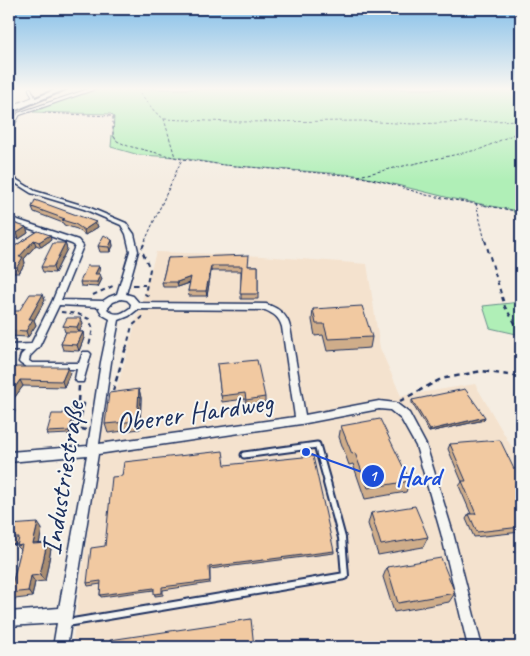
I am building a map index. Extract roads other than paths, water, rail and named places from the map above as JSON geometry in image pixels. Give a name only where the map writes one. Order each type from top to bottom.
[{"type":"street","points":[[9,177],[33,192],[86,208],[124,224],[130,234],[134,251],[121,296]]},
{"type":"street","points":[[9,219],[36,232],[75,242],[79,246],[56,302],[34,347],[26,355],[24,362],[30,366],[83,366]]},
{"type":"street","points":[[56,302],[104,304],[121,296],[133,300],[135,306],[130,312],[115,317],[104,312],[104,304]]},
{"type":"street","name":"Oberer Hardweg","points":[[135,306],[246,306],[266,307],[277,312],[284,320],[286,327],[301,420]]},
{"type":"street","name":"Industriestraße","points":[[60,647],[86,496],[108,348],[115,317]]},
{"type":"street","points":[[9,348],[34,347]]},
{"type":"street","points":[[80,379],[86,354]]},
{"type":"street","name":"Oberer Hardweg","points":[[9,457],[93,450],[301,420],[380,404],[392,406],[405,416],[421,445],[475,647]]},
{"type":"street","points":[[9,619],[64,619]]},
{"type":"lane","points":[[64,619],[345,576],[342,538],[317,445],[244,455]]},
{"type":"place","name":"Hard","points":[[306,452]]}]
